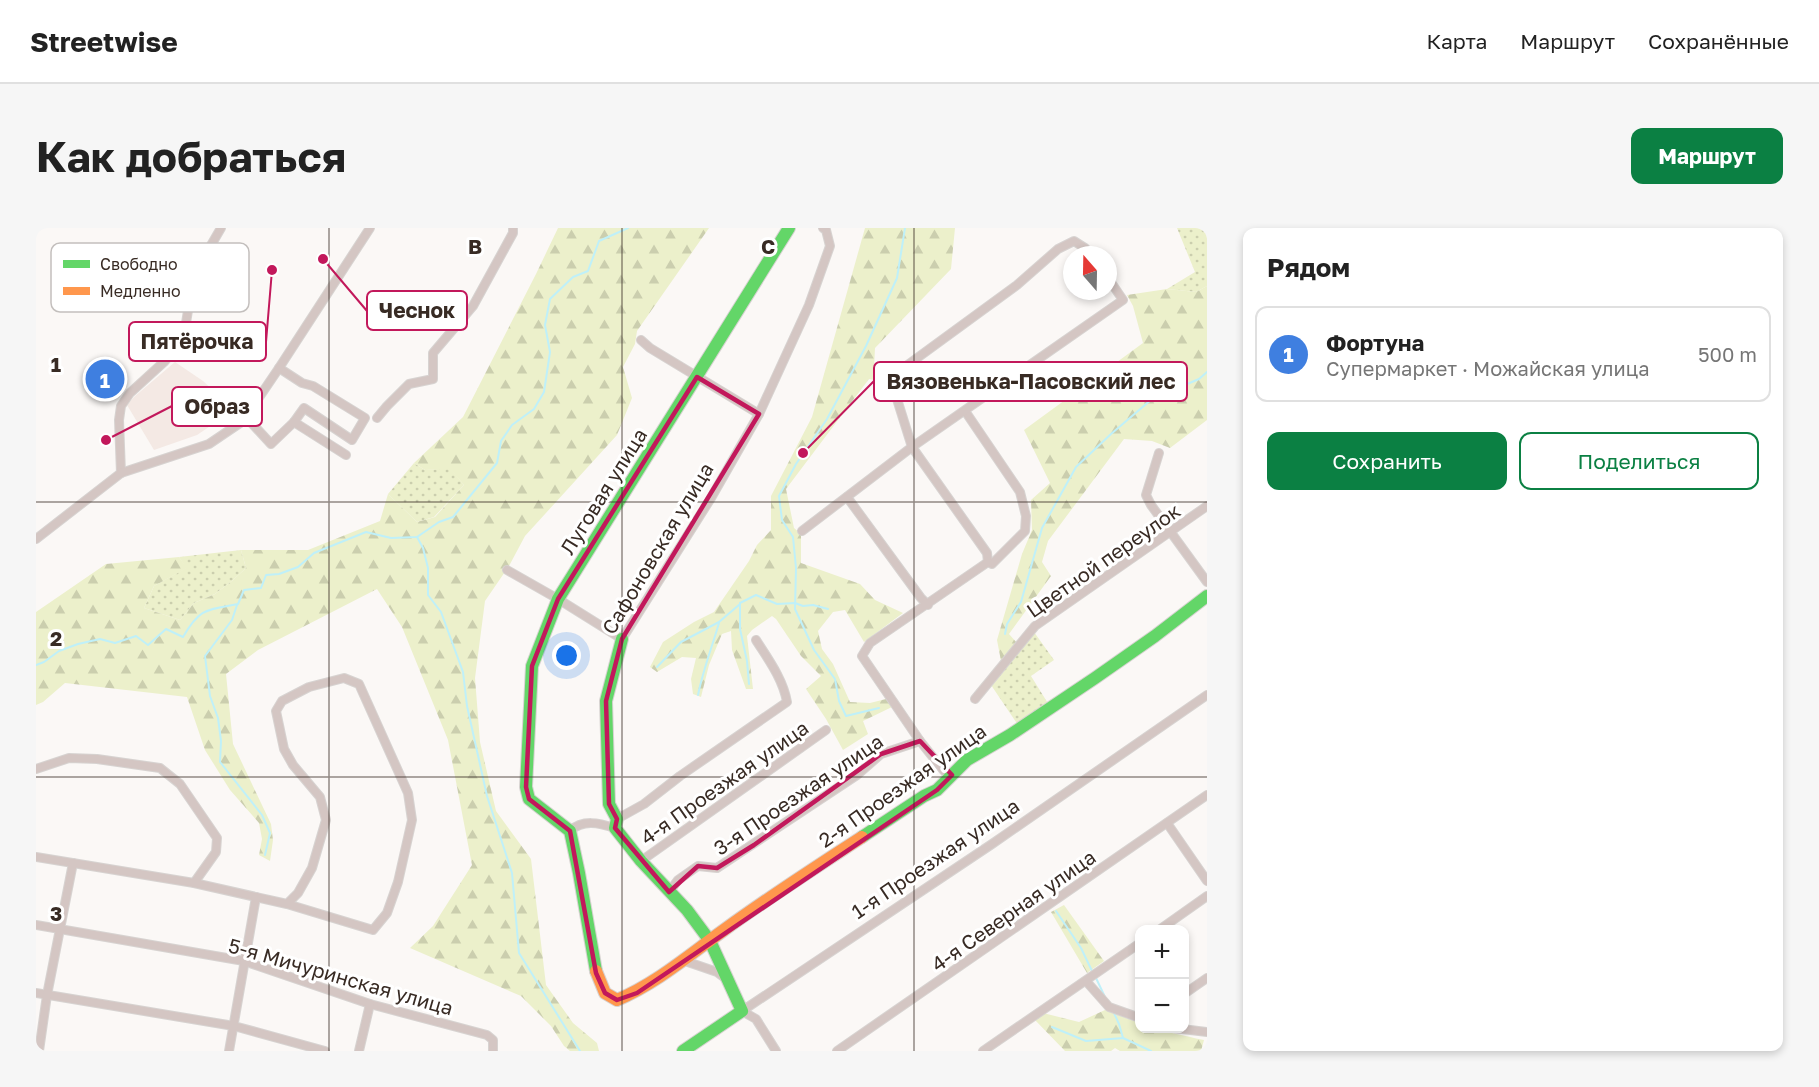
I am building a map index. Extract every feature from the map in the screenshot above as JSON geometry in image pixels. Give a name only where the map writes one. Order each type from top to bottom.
[{"type":"street","points":[[212,243],[221,228]]},
{"type":"street","points":[[36,539],[121,473],[209,444],[246,417],[370,228]]},
{"type":"street","points":[[377,418],[409,384],[433,379],[433,353],[473,306],[513,233],[513,228]]},
{"type":"street","name":"Луговая улица","points":[[570,831],[529,799],[526,787],[532,666],[558,599],[789,228]]},
{"type":"street","name":"Сафоновская улица","points":[[742,1011],[710,941],[687,910],[641,861],[616,823],[609,804],[606,701],[622,639],[711,498],[759,414],[812,295],[830,246],[824,229]]},
{"type":"street","points":[[1064,246],[1074,241],[1082,246]]},
{"type":"street","points":[[988,562],[987,554],[912,447],[891,380],[898,372],[1017,285],[1063,246]]},
{"type":"street","points":[[802,531],[912,447],[1123,300],[1117,291]]},
{"type":"street","points":[[121,473],[118,420],[121,406],[130,393],[172,352],[186,323],[188,312]]},
{"type":"street","points":[[641,340],[650,348],[759,414]]},
{"type":"street","points":[[246,417],[271,444],[294,422],[304,408],[352,440],[365,418],[313,386],[302,383],[279,369]]},
{"type":"street","points":[[952,775],[944,771],[920,741],[862,656],[870,644],[988,562],[992,564],[1025,531],[1026,516],[1020,492],[965,411]]},
{"type":"street","points":[[294,422],[346,455]]},
{"type":"street","points":[[1159,453],[1146,495],[1207,582]]},
{"type":"street","points":[[847,497],[928,605]]},
{"type":"street","name":"Цветной переулок","points":[[975,699],[1035,626],[1207,506]]},
{"type":"street","points":[[507,570],[622,639]]},
{"type":"street","name":"2-я Проезжая улица","points":[[570,831],[596,973],[605,993],[617,1000],[637,993],[685,961],[745,915],[924,796],[937,790],[966,760],[1010,735],[1092,680],[1207,596]]},
{"type":"street","points":[[570,831],[578,824],[616,823],[787,702],[786,694],[772,665],[756,640]]},
{"type":"street","points":[[36,857],[194,883],[287,904],[373,930],[387,913],[398,882],[412,820],[408,793],[359,684],[344,678],[309,687],[282,701],[276,711],[284,749],[293,765],[320,797],[326,820],[312,868],[298,892],[287,904]]},
{"type":"street","name":"1-я Проезжая улица","points":[[683,1051],[992,844],[1207,695]]},
{"type":"street","name":"4-я Проезжая улица","points":[[641,861],[826,730]]},
{"type":"street","name":"3-я Проезжая улица","points":[[669,892],[678,880],[698,866],[717,868],[754,845],[857,775],[881,754],[920,741]]},
{"type":"street","points":[[36,769],[69,758],[98,759],[160,768],[180,784],[217,838],[216,852],[194,883]]},
{"type":"street","name":"4-я Северная улица","points":[[837,1051],[1207,795]]},
{"type":"street","points":[[1167,823],[1207,881]]},
{"type":"street","points":[[39,1051],[47,995],[73,864]]},
{"type":"street","points":[[1166,925],[1207,896]]},
{"type":"street","points":[[229,1051],[256,897]]},
{"type":"street","name":"5-я Мичуринская улица","points":[[36,925],[244,961],[370,1004],[487,1035],[493,1040],[493,1051]]},
{"type":"street","points":[[983,1051],[1135,947]]},
{"type":"street","points":[[685,961],[717,972],[727,979]]},
{"type":"street","points":[[1189,991],[1207,978]]},
{"type":"street","points":[[1086,981],[1109,1007],[1135,1016]]},
{"type":"street","points":[[36,993],[234,1026],[325,1051]]},
{"type":"street","points":[[359,1051],[370,1004]]},
{"type":"street","points":[[742,1011],[756,1019],[776,1051]]},
{"type":"street","points":[[1189,1030],[1207,1032]]},
{"type":"highlighted area","points":[[697,377],[759,414],[622,639],[606,701],[609,804],[617,819],[615,828],[669,892],[698,866],[717,868],[754,845],[881,754],[920,741],[952,775],[937,790],[637,993],[617,1000],[605,993],[596,973],[570,831],[529,799],[526,787],[532,666],[558,599]]},
{"type":"shaded area","points":[[175,362],[203,381],[234,410],[197,435],[154,450],[127,405]]},
{"type":"green space","points":[[558,228],[709,228],[637,331],[635,344],[623,367],[632,398],[617,435],[525,536],[509,566],[485,601],[475,678],[480,742],[496,811],[531,859],[546,985],[573,1023],[597,1043],[599,1051],[570,1051],[551,1026],[521,996],[410,948],[433,926],[472,865],[448,740],[402,627],[377,589],[258,650],[226,674],[233,744],[271,824],[273,840],[270,861],[259,855],[262,839],[259,823],[230,790],[205,750],[187,697],[65,683],[43,702],[36,705],[36,612],[106,564],[179,557],[187,568],[154,586],[144,608],[180,620],[194,603],[215,594],[246,568],[241,550],[308,550],[380,521],[388,494],[417,522],[435,517],[464,485],[450,469],[425,470],[414,463],[463,417]]},
{"type":"green space","points":[[865,228],[955,228],[951,269],[875,348],[874,368],[884,382],[869,379],[786,489],[794,528],[801,534],[801,563],[860,584],[875,600],[903,613],[864,642],[845,610],[833,612],[818,631],[822,649],[833,664],[850,702],[870,703],[886,699],[892,707],[863,721],[868,734],[843,750],[806,689],[821,676],[801,656],[772,616],[747,636],[753,689],[746,689],[732,650],[731,631],[722,634],[709,665],[701,697],[693,694],[691,679],[696,658],[682,657],[657,672],[650,667],[663,642],[714,612],[749,561],[757,545],[771,530],[771,496],[812,417]]},
{"type":"green space","points":[[1177,228],[1207,228],[1207,286],[1196,292],[1167,289],[1195,272]]},
{"type":"green space","points":[[1207,286],[1207,420],[1170,448],[1152,441],[1124,439],[1048,541],[1042,562],[1051,576],[1009,634],[1017,643],[1001,661],[997,640],[1022,554],[1032,530],[1031,500],[1050,483],[1024,430],[1143,343],[1133,306],[1127,295],[1167,289],[1196,292]]},
{"type":"green space","points":[[414,463],[425,470],[450,468],[464,485],[434,517],[417,522],[388,494]]},
{"type":"green space","points":[[241,550],[246,568],[215,594],[194,603],[180,620],[144,608],[154,586],[186,568],[179,557]]},
{"type":"green space","points":[[1034,632],[1054,660],[1031,676],[1049,705],[1018,725],[991,685]]},
{"type":"green space","points":[[1064,905],[1104,961],[1087,973],[1051,912]]},
{"type":"green space","points":[[1105,1010],[1135,1021],[1135,1033],[1173,1033],[1204,1040],[1201,1051],[1120,1051],[1115,1048],[1111,1051],[1065,1051],[1035,1020],[1043,1013],[1079,1022]]},
{"type":"waterway","points":[[36,665],[59,651],[100,639],[115,643],[136,636],[148,645],[166,629],[183,637],[199,615],[211,609],[238,604],[244,590],[261,588],[266,575],[279,574],[298,567],[314,553],[366,532],[391,538],[417,537],[439,522],[453,517],[497,463],[501,441],[512,425],[534,409],[544,392],[550,352],[545,325],[550,299],[573,277],[588,271],[599,241],[628,228]]},
{"type":"waterway","points":[[879,708],[846,716],[839,701],[835,679],[814,650],[795,609],[796,568],[793,537],[782,520],[779,496],[796,464],[827,419],[866,346],[897,278],[905,228]]},
{"type":"waterway","points":[[1005,634],[1007,624],[1021,602],[1042,528],[1076,467],[1152,399],[1199,379],[1207,372]]},
{"type":"waterway","points":[[417,537],[423,548],[428,568],[428,595],[441,612],[463,672],[467,706],[487,796],[512,873],[519,953],[580,1051]]},
{"type":"waterway","points":[[749,684],[740,629],[740,603],[756,595],[777,604],[795,603],[828,609]]},
{"type":"waterway","points":[[657,667],[681,642],[719,622],[740,604]]},
{"type":"waterway","points":[[237,605],[232,620],[205,656],[210,696],[218,718],[221,741],[220,762],[262,815],[270,833],[265,855]]},
{"type":"waterway","points":[[698,695],[719,623]]},
{"type":"waterway","points":[[1056,911],[1081,948],[1093,973]]},
{"type":"waterway","points":[[1096,978],[1105,997]]},
{"type":"waterway","points":[[1114,1013],[1123,1038]]},
{"type":"waterway","points":[[1052,1027],[1086,1041],[1123,1038],[1151,1051]]},
{"type":"traffic: fast","points":[[596,971],[570,831],[529,799],[526,787],[532,666],[558,599],[789,228]]},
{"type":"traffic: fast","points":[[862,837],[924,796],[937,790],[967,760],[1010,735],[1095,678],[1207,596]]},
{"type":"traffic: fast","points":[[622,639],[606,701],[609,804],[617,819],[615,828],[641,861],[687,910],[710,941],[742,1011],[683,1051]]},
{"type":"traffic: slow","points":[[596,971],[605,993],[617,1000],[632,993],[659,977],[758,906],[862,837]]},
{"type":"place","name":"Чеснок","points":[[323,259]]},
{"type":"place","name":"Пятёрочка","points":[[272,270]]},
{"type":"place","name":"Фортуна","points":[[105,379]]},
{"type":"place","name":"Образ","points":[[106,440]]},
{"type":"place","name":"Вязовенька-Пасовский лес","points":[[803,453]]}]
